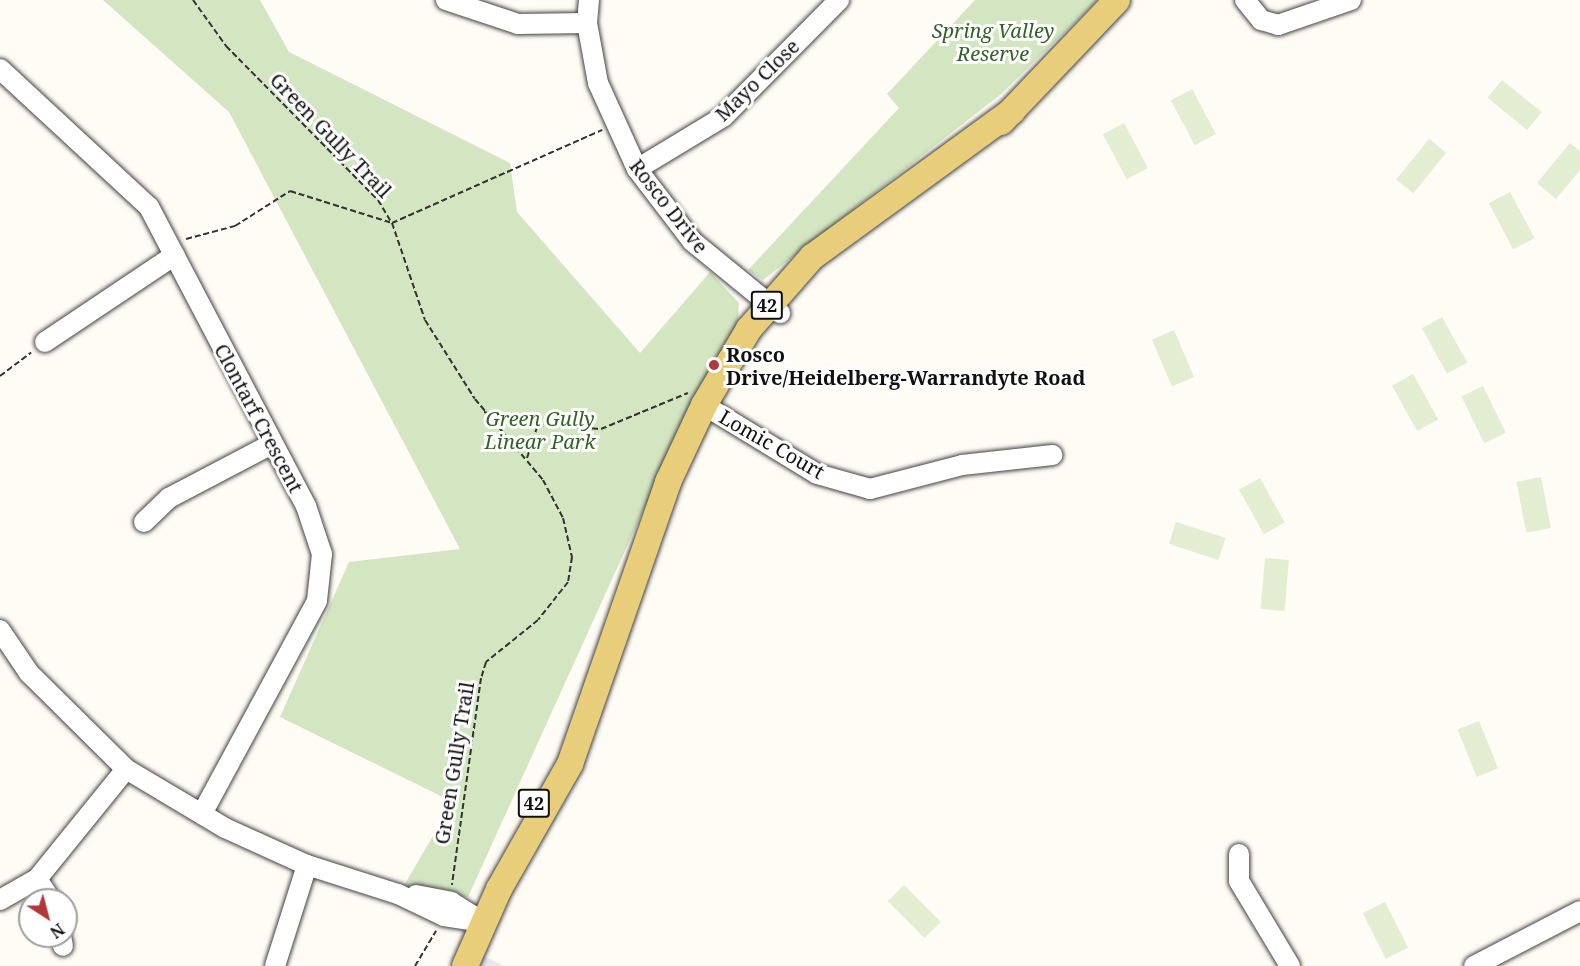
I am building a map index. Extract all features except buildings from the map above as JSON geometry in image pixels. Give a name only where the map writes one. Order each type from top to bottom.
[{"type":"main road","name":"42","points":[[450,966],[463,914],[597,683],[632,586],[650,527],[707,402],[774,308],[835,238],[1012,111],[1118,0]]},
{"type":"main road","name":"42","points":[[463,914],[465,966]]},
{"type":"street","points":[[446,0],[518,24],[587,23]]},
{"type":"street","name":"Rosco Drive","points":[[589,0],[587,23],[613,125],[636,169],[692,241],[774,308]]},
{"type":"street","name":"Mayo Close","points":[[636,169],[723,117],[839,0]]},
{"type":"street","points":[[1245,0],[1261,20],[1278,25],[1351,0]]},
{"type":"street","name":"Clontarf Crescent","points":[[0,69],[149,207],[316,531],[322,580],[317,601],[201,814]]},
{"type":"street","points":[[45,342],[175,255]]},
{"type":"street","name":"Lomic Court","points":[[707,402],[817,474],[870,489],[962,465],[1052,455]]},
{"type":"street","points":[[144,522],[169,498],[272,444]]},
{"type":"street","points":[[0,630],[29,673],[126,769],[201,814],[307,865],[463,914]]},
{"type":"street","points":[[0,900],[37,879],[126,769]]},
{"type":"street","points":[[1239,854],[1239,881],[1290,966]]},
{"type":"street","points":[[275,966],[307,865]]},
{"type":"street","points":[[37,879],[43,888]]},
{"type":"street","points":[[1474,966],[1580,911]]},
{"type":"path","name":"Green Gully Trail","points":[[193,0],[226,46],[361,180],[392,223],[417,304],[484,412],[527,458],[560,509],[571,570],[549,609],[486,662],[454,838],[463,914],[415,966]]},
{"type":"path","points":[[175,255],[187,239],[235,226],[290,191],[392,223],[613,125]]},
{"type":"path","points":[[0,376],[45,342]]},
{"type":"path","points":[[484,412],[538,425],[601,429],[707,402]]},
{"type":"path","points":[[527,458],[538,425]]},
{"type":"shaded area","points":[[482,955],[504,966],[479,966]]},
{"type":"green space","name":"Green Gully Linear Park","points":[[103,0],[260,0],[289,52],[510,163],[517,212],[640,353],[710,272],[739,303],[738,322],[696,394],[468,897],[403,887],[453,802],[280,717],[349,562],[460,549],[229,112]]},
{"type":"green space","name":"Spring Valley Reserve","points":[[975,0],[1098,0],[1001,94],[763,280],[748,270],[899,108],[887,94]]},
{"type":"green space","points":[[1502,80],[1542,112],[1527,130],[1488,98]]},
{"type":"green space","points":[[1192,89],[1216,134],[1195,145],[1171,100]]},
{"type":"green space","points":[[1124,123],[1148,168],[1127,179],[1103,134]]},
{"type":"green space","points":[[1429,139],[1446,153],[1413,193],[1396,179]]},
{"type":"green space","points":[[1570,143],[1580,151],[1580,170],[1556,199],[1537,183]]},
{"type":"green space","points":[[1510,192],[1534,238],[1513,249],[1489,203]]},
{"type":"green space","points":[[1442,317],[1467,362],[1447,374],[1422,328]]},
{"type":"green space","points":[[1174,330],[1194,377],[1172,386],[1152,339]]},
{"type":"green space","points":[[1413,374],[1438,419],[1417,431],[1392,386]]},
{"type":"green space","points":[[1483,386],[1506,433],[1484,443],[1461,397]]},
{"type":"green space","points":[[1541,477],[1551,528],[1526,533],[1516,482]]},
{"type":"green space","points":[[1260,478],[1285,523],[1264,534],[1239,490]]},
{"type":"green space","points":[[1176,522],[1225,538],[1218,560],[1169,544]]},
{"type":"green space","points":[[1265,558],[1289,560],[1284,611],[1261,609]]},
{"type":"green space","points":[[1479,721],[1498,768],[1477,777],[1458,730]]},
{"type":"green space","points":[[904,885],[941,922],[925,938],[888,901]]},
{"type":"green space","points":[[1385,902],[1408,947],[1386,959],[1363,913]]},
{"type":"place","name":"Rosco Drive/Heidelberg-Warrandyte Road","points":[[714,365]]}]
